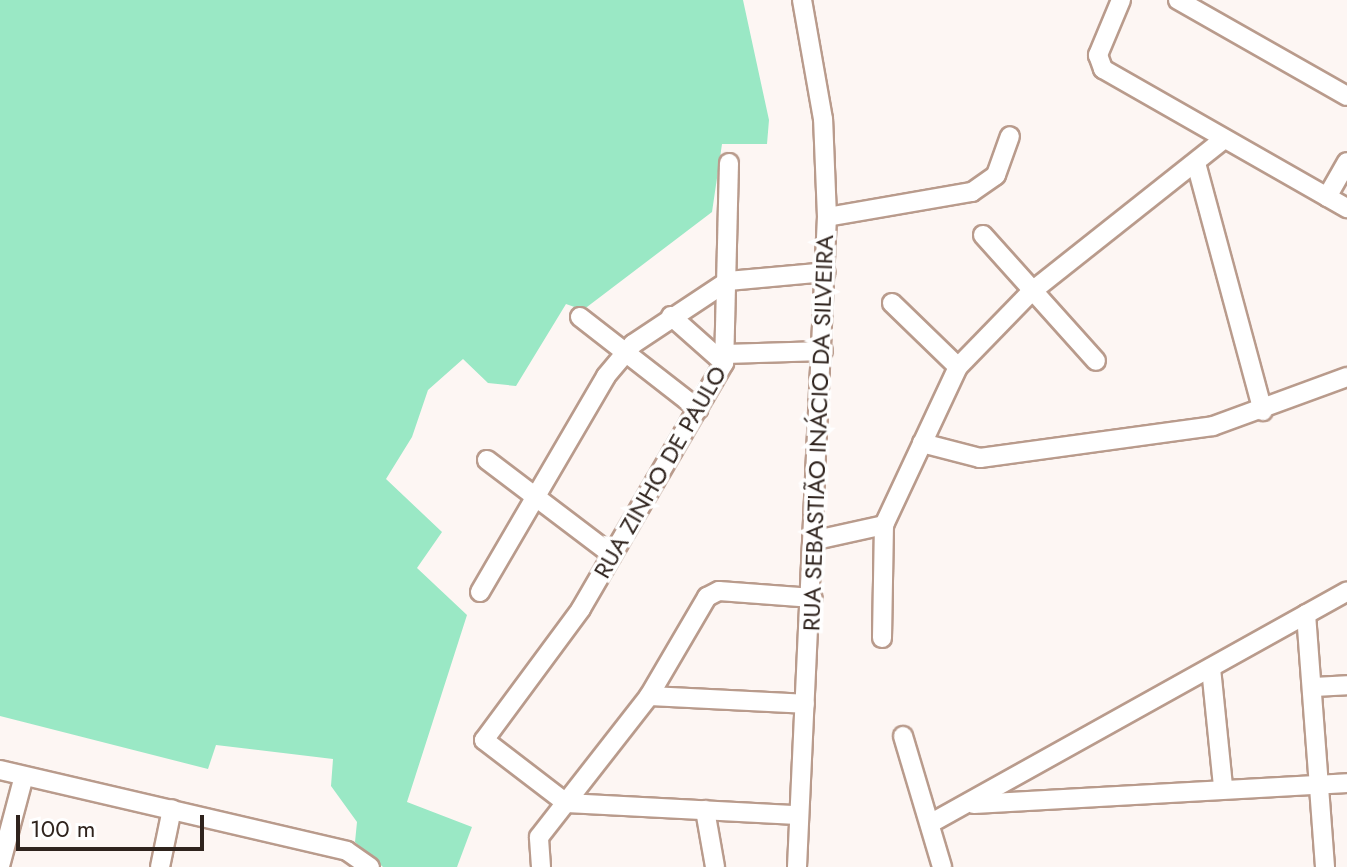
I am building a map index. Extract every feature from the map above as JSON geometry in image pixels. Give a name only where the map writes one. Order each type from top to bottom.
[{"type":"street","name":"RUA SEBASTIÃO INÁCIO DA SILVEIRA","points":[[797,867],[816,540],[827,217],[823,119],[802,0]]},
{"type":"street","points":[[1121,0],[1097,64],[1347,208]]},
{"type":"street","points":[[1178,0],[1347,96]]},
{"type":"street","points":[[827,217],[972,192],[996,175],[1010,136]]},
{"type":"street","points":[[882,638],[884,525],[958,367],[1031,292],[1224,139]]},
{"type":"street","points":[[1327,197],[1347,162]]},
{"type":"street","name":"RUA ZINHO DE PAULO","points":[[566,803],[484,745],[486,734],[581,609],[725,358],[729,163]]},
{"type":"street","points":[[1196,163],[1263,411]]},
{"type":"street","points":[[983,235],[1096,361]]},
{"type":"street","points":[[480,592],[624,352],[671,316],[728,281],[826,272]]},
{"type":"street","points":[[892,303],[958,367]]},
{"type":"street","points":[[671,316],[725,358],[823,351]]},
{"type":"street","points":[[580,317],[698,409]]},
{"type":"street","points":[[922,443],[980,458],[1213,426],[1263,411],[1347,377]]},
{"type":"street","points":[[487,460],[612,555]]},
{"type":"street","points":[[816,540],[884,525]]},
{"type":"street","points":[[933,822],[1347,592]]},
{"type":"street","points":[[541,867],[539,837],[649,696],[712,593],[813,598]]},
{"type":"street","points":[[1306,614],[1314,687],[1325,867]]},
{"type":"street","points":[[1211,668],[1223,787]]},
{"type":"street","points":[[1314,687],[1347,685]]},
{"type":"street","points":[[649,696],[805,704]]},
{"type":"street","points":[[903,736],[933,822],[942,867]]},
{"type":"street","points":[[0,770],[347,851],[370,867]]},
{"type":"street","points":[[0,866],[24,776]]},
{"type":"street","points":[[970,804],[1223,787],[1347,783]]},
{"type":"street","points":[[566,803],[798,815]]},
{"type":"street","points":[[160,867],[172,809]]},
{"type":"street","points":[[705,810],[715,867]]},
{"type":"green space","points":[[0,0],[743,0],[769,120],[767,144],[722,144],[712,212],[583,310],[566,304],[516,386],[488,383],[463,359],[428,390],[412,437],[386,479],[442,532],[417,568],[467,615],[407,802],[472,827],[457,867],[383,867],[355,842],[357,822],[331,786],[333,759],[216,745],[208,769],[0,716]]}]
